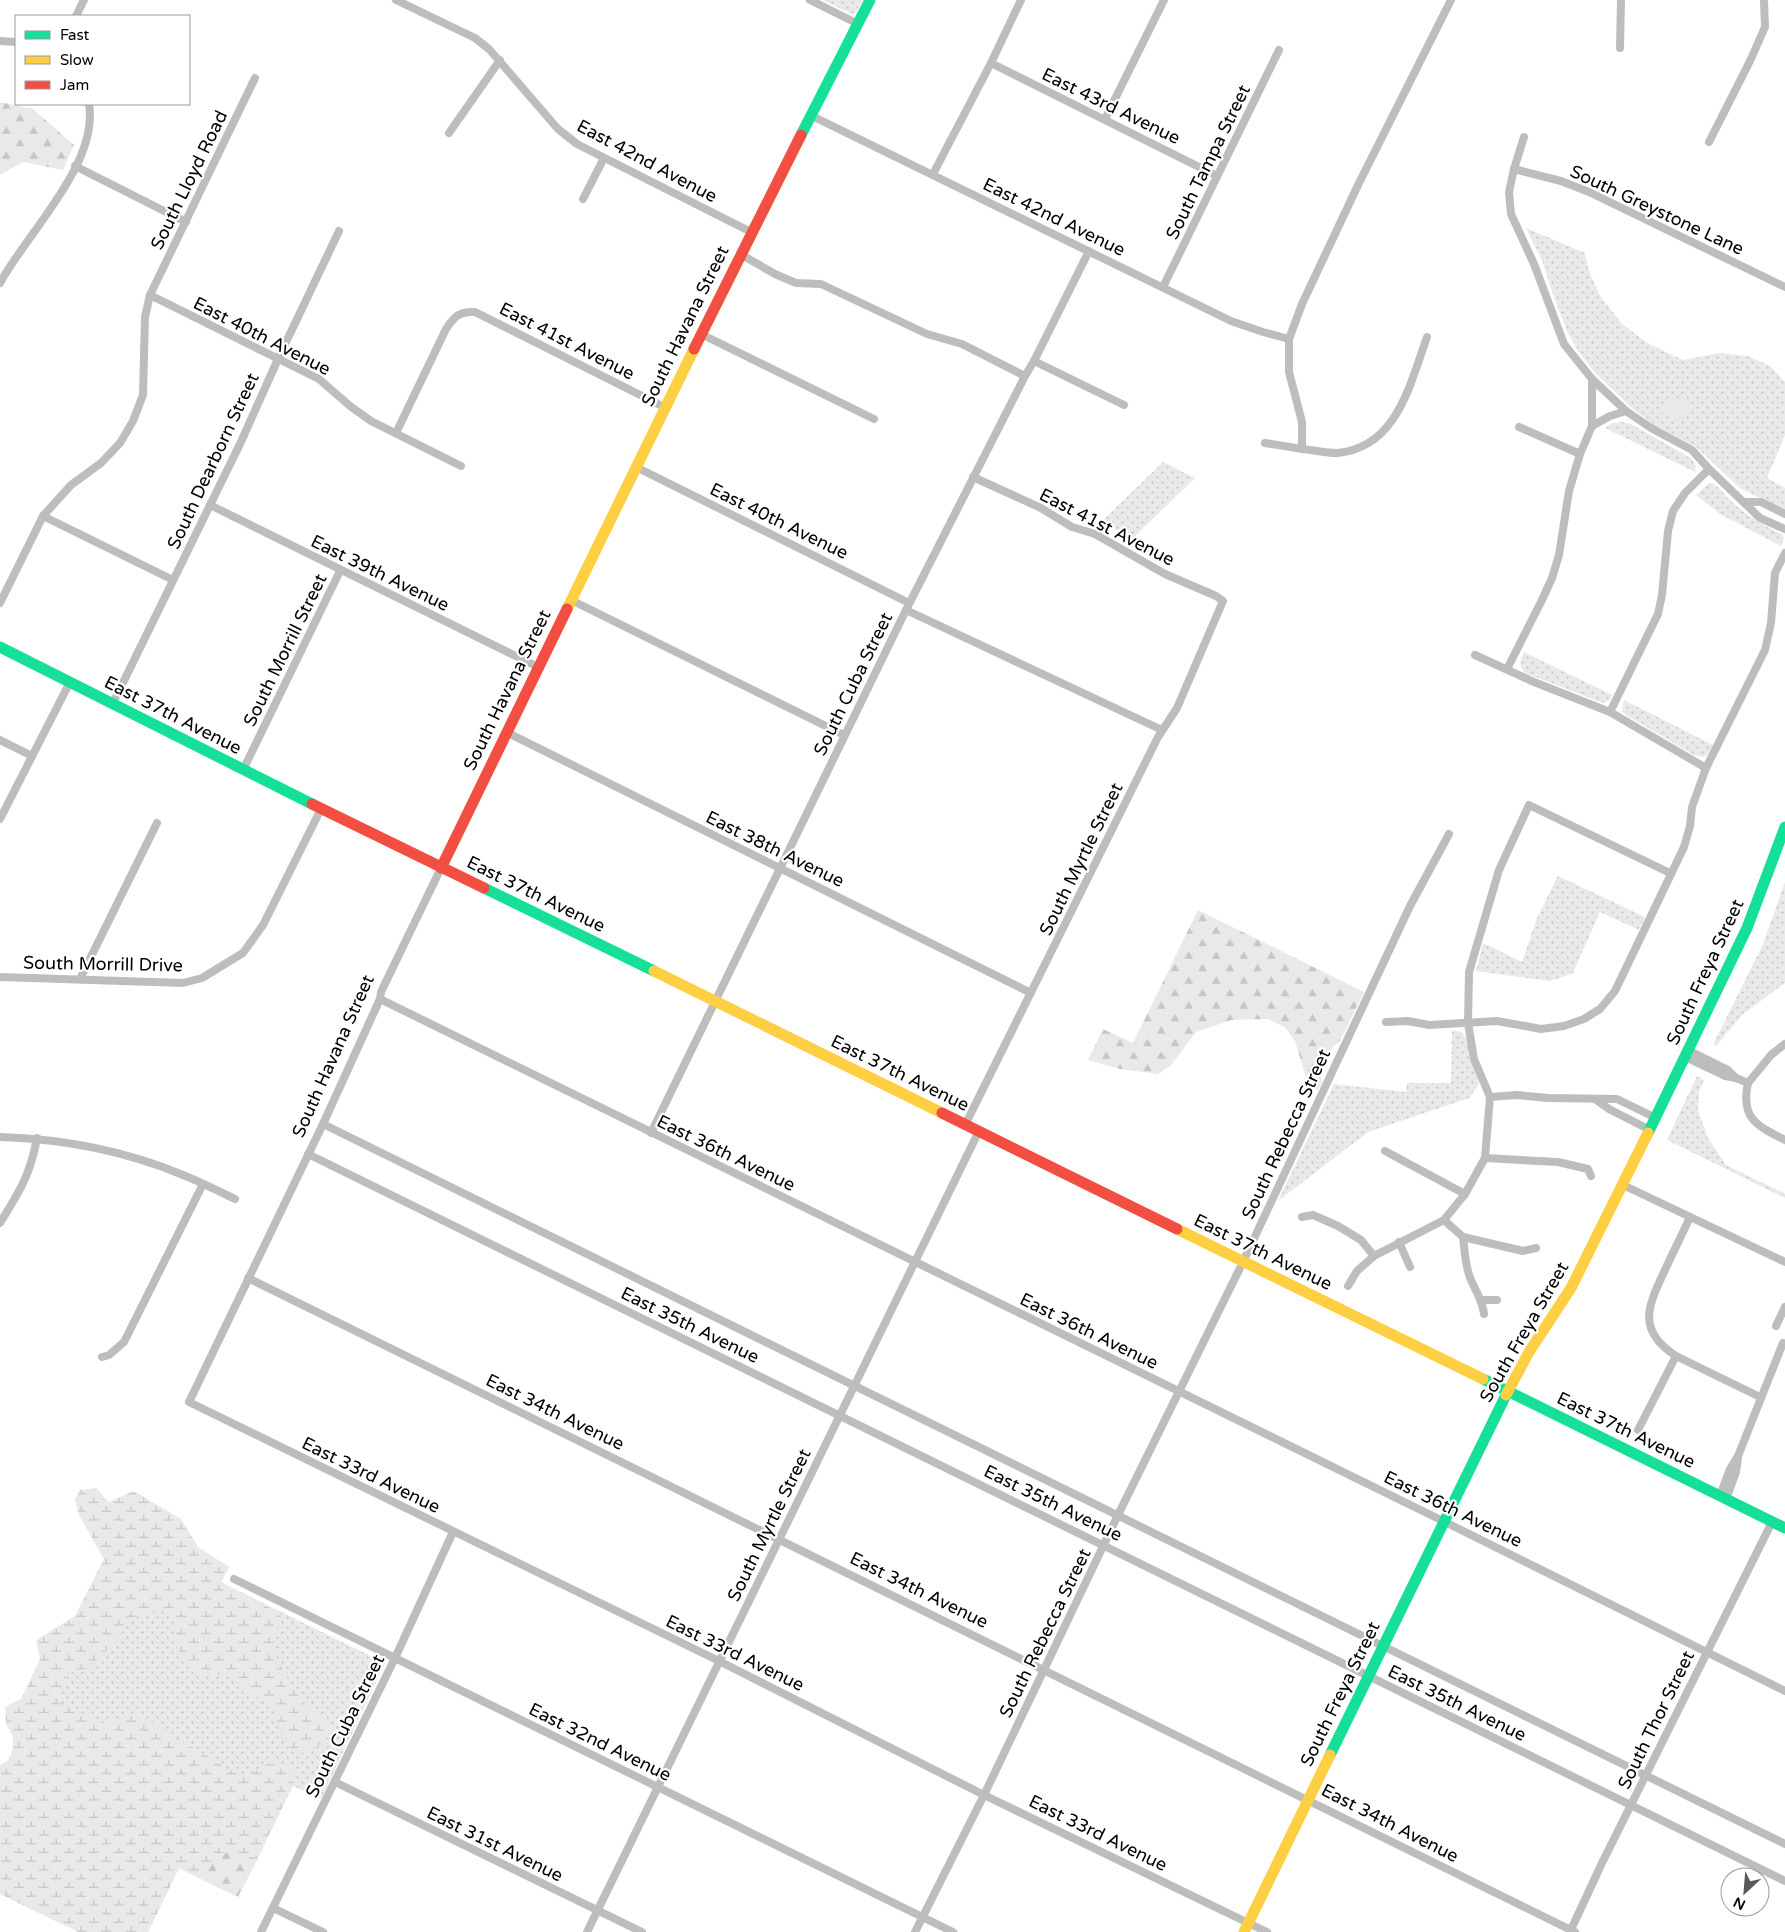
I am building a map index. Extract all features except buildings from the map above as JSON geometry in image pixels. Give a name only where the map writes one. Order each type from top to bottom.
[{"type":"street","points":[[76,15],[84,0]]},
{"type":"street","name":"East 42nd Avenue","points":[[396,0],[475,38],[489,49],[558,129],[577,144],[751,232]]},
{"type":"street","points":[[810,0],[858,24]]},
{"type":"street","name":"South Havana Street","points":[[189,1402],[323,1124],[380,999],[381,992],[506,732],[700,334],[870,0]]},
{"type":"street","points":[[933,174],[991,63],[1021,0]]},
{"type":"street","points":[[1105,119],[1164,0]]},
{"type":"street","points":[[1302,449],[1302,422],[1288,372],[1289,338],[1302,304],[1451,0]]},
{"type":"street","points":[[1620,48],[1621,0]]},
{"type":"street","points":[[1709,142],[1765,27],[1764,0]]},
{"type":"street","points":[[0,40],[15,42]]},
{"type":"street","name":"South Tampa Street","points":[[1163,286],[1280,50]]},
{"type":"street","points":[[450,134],[500,60]]},
{"type":"street","name":"East 43rd Avenue","points":[[991,63],[1217,176]]},
{"type":"street","name":"South Lloyd Road","points":[[0,603],[43,516],[71,485],[101,463],[114,450],[133,421],[143,395],[145,317],[150,295],[255,78]]},
{"type":"street","points":[[0,283],[52,208],[75,166],[88,137],[89,105]]},
{"type":"street","name":"East 42nd Avenue","points":[[810,115],[1163,286],[1231,321],[1263,332],[1289,338]]},
{"type":"street","points":[[1524,137],[1509,192],[1511,214],[1534,264],[1564,344],[1592,379],[1626,411],[1651,428],[1692,450],[1760,518],[1785,529]]},
{"type":"street","points":[[583,199],[604,158]]},
{"type":"street","points":[[75,166],[186,222]]},
{"type":"street","name":"South Greystone Lane","points":[[1514,169],[1561,181],[1588,192],[1785,287]]},
{"type":"street","name":"South Dearborn Street","points":[[113,703],[240,444],[339,231]]},
{"type":"street","name":"South Cuba Street","points":[[651,1133],[907,606],[1089,251]]},
{"type":"street","points":[[740,254],[775,274],[796,282],[821,284],[926,334],[962,344],[1025,376]]},
{"type":"street","name":"East 40th Avenue","points":[[150,295],[319,378],[350,406],[371,421],[461,466]]},
{"type":"street","name":"East 41st Avenue","points":[[396,433],[446,329],[455,316],[465,311],[475,312],[664,407]]},
{"type":"street","points":[[700,334],[874,419]]},
{"type":"street","points":[[1265,443],[1336,453],[1356,448],[1378,438],[1397,415],[1412,379],[1426,336]]},
{"type":"street","points":[[1034,361],[1124,405]]},
{"type":"street","points":[[1507,669],[1552,578],[1559,555],[1569,491],[1580,454],[1592,426],[1592,379]]},
{"type":"street","points":[[1592,426],[1610,416],[1626,411]]},
{"type":"street","points":[[1519,427],[1580,454]]},
{"type":"street","name":"East 40th Avenue","points":[[636,467],[907,606],[1162,730]]},
{"type":"street","points":[[1610,712],[1658,614],[1662,596],[1668,531],[1674,511],[1686,493],[1709,469]]},
{"type":"street","name":"East 41st Avenue","points":[[973,477],[1041,508],[1072,528],[1095,534],[1165,574],[1216,596],[1223,602],[1222,606]]},
{"type":"street","points":[[1745,502],[1761,502],[1785,514]]},
{"type":"street","name":"East 39th Avenue","points":[[210,505],[538,667]]},
{"type":"street","points":[[43,516],[173,580]]},
{"type":"street","points":[[1386,1022],[1408,1021],[1429,1025],[1497,1021],[1541,1029],[1564,1026],[1584,1019],[1600,1009],[1615,991],[1684,847],[1690,826],[1692,807],[1706,768],[1765,650],[1771,623],[1775,574],[1785,553]]},
{"type":"street","name":"South Morrill Street","points":[[243,770],[340,570]]},
{"type":"street","points":[[571,600],[844,735]]},
{"type":"street","name":"South Myrtle Street","points":[[965,1124],[1162,730],[1176,708],[1222,606]]},
{"type":"street","name":"East 37th Avenue","points":[[0,647],[321,809],[715,1000],[978,1132],[1785,1528]]},
{"type":"street","points":[[1475,655],[1534,682],[1610,712],[1706,768]]},
{"type":"street","points":[[0,819],[70,682]]},
{"type":"street","name":"East 38th Avenue","points":[[506,732],[1032,992]]},
{"type":"street","points":[[0,740],[32,756]]},
{"type":"street","points":[[1348,1286],[1357,1271],[1374,1256],[1444,1220],[1465,1194],[1485,1158],[1490,1097],[1474,1059],[1468,1022],[1469,972],[1502,864],[1529,805],[1670,873]]},
{"type":"street","name":"South Morrill Drive","points":[[0,977],[183,983],[202,978],[243,954],[263,926],[321,809]]},
{"type":"street","points":[[80,979],[157,823]]},
{"type":"street","name":"South Freya Street","points":[[1247,1927],[1508,1392],[1529,1352],[1571,1288],[1656,1118],[1747,928],[1785,827]]},
{"type":"street","name":"South Rebecca Street","points":[[914,1932],[984,1795],[1118,1515],[1243,1262],[1410,906],[1449,834]]},
{"type":"street","name":"East 36th Avenue","points":[[380,999],[1785,1691]]},
{"type":"street","points":[[1785,1044],[1771,1055],[1748,1083],[1745,1096],[1748,1114],[1754,1123],[1785,1140]]},
{"type":"street","points":[[1687,1053],[1725,1076],[1748,1083]]},
{"type":"street","points":[[1490,1097],[1517,1094],[1548,1098],[1617,1099],[1656,1118]]},
{"type":"street","points":[[1595,1099],[1609,1109],[1650,1130]]},
{"type":"street","name":"East 35th Avenue","points":[[323,1124],[1785,1844]]},
{"type":"street","name":"South Myrtle Street","points":[[587,1932],[978,1132]]},
{"type":"street","points":[[0,1137],[37,1138],[71,1144],[145,1162],[203,1184],[235,1199]]},
{"type":"street","points":[[0,1223],[24,1184],[32,1164],[37,1138]]},
{"type":"street","points":[[1385,1150],[1465,1194]]},
{"type":"street","name":"East 35th Avenue","points":[[308,1154],[1785,1881]]},
{"type":"street","points":[[1485,1158],[1558,1162],[1589,1172],[1597,1165]]},
{"type":"street","points":[[102,1357],[109,1355],[124,1342],[203,1184]]},
{"type":"street","points":[[1623,1185],[1785,1262]]},
{"type":"street","points":[[1302,1217],[1313,1215],[1322,1218],[1361,1240],[1374,1256]]},
{"type":"street","points":[[1690,1217],[1650,1301],[1649,1310],[1652,1332],[1666,1350],[1760,1397]]},
{"type":"street","points":[[1444,1220],[1463,1237],[1522,1251],[1536,1248]]},
{"type":"street","points":[[1463,1237],[1465,1259],[1471,1280],[1482,1300],[1484,1314]]},
{"type":"street","points":[[1399,1242],[1410,1267]]},
{"type":"street","name":"East 34th Avenue","points":[[248,1278],[779,1538],[1572,1931]]},
{"type":"street","points":[[1482,1300],[1496,1300]]},
{"type":"street","points":[[1776,1326],[1785,1307]]},
{"type":"street","points":[[1723,1497],[1736,1472],[1738,1456],[1783,1343]]},
{"type":"street","points":[[1638,1430],[1676,1356]]},
{"type":"street","name":"East 33rd Avenue","points":[[189,1402],[719,1661],[1247,1927],[1267,1932]]},
{"type":"street","name":"South Thor Street","points":[[1572,1931],[1631,1805],[1772,1522]]},
{"type":"street","name":"South Cuba Street","points":[[261,1932],[336,1782],[452,1532]]},
{"type":"street","name":"East 32nd Avenue","points":[[234,1578],[953,1932]]},
{"type":"street","name":"East 31st Avenue","points":[[336,1782],[642,1932]]},
{"type":"street","points":[[273,1908],[323,1932]]},
{"type":"green space","points":[[823,0],[863,0],[856,12],[851,14]]},
{"type":"green space","points":[[0,102],[33,109],[74,145],[63,170],[23,162],[0,175]]},
{"type":"green space","points":[[1526,228],[1585,253],[1589,271],[1600,296],[1622,324],[1649,344],[1683,360],[1720,353],[1748,356],[1770,366],[1785,382],[1785,435],[1767,478],[1785,488],[1785,510],[1741,489],[1696,447],[1654,425],[1634,410],[1595,373],[1578,351],[1567,331],[1543,263]]},
{"type":"green space","points":[[1672,395],[1690,405],[1680,422],[1662,413]]},
{"type":"green space","points":[[1613,423],[1631,424],[1689,457],[1695,464],[1695,472],[1605,428]]},
{"type":"green space","points":[[1163,462],[1195,478],[1132,539],[1102,521]]},
{"type":"green space","points":[[1709,483],[1718,487],[1748,515],[1782,534],[1784,538],[1781,546],[1720,514],[1696,495]]},
{"type":"green space","points":[[1524,652],[1612,695],[1610,700],[1603,703],[1525,673],[1520,663]]},
{"type":"green space","points":[[1624,700],[1713,745],[1708,754],[1704,757],[1694,755],[1626,715],[1622,711]]},
{"type":"green space","points":[[1558,876],[1645,917],[1639,930],[1600,912],[1573,973],[1551,981],[1476,971],[1483,943],[1522,962],[1537,918]]},
{"type":"green space","points":[[1785,882],[1785,983],[1743,1014],[1715,1047],[1714,1043],[1763,944]]},
{"type":"green space","points":[[1198,910],[1364,992],[1340,1041],[1326,1053],[1320,1069],[1322,1082],[1318,1090],[1309,1087],[1295,1041],[1286,1028],[1268,1019],[1231,1020],[1196,1032],[1171,1065],[1158,1074],[1120,1069],[1088,1060],[1103,1029],[1133,1043]]},
{"type":"green space","points":[[1452,1031],[1461,1032],[1468,1040],[1479,1084],[1469,1098],[1368,1132],[1278,1201],[1334,1084],[1406,1092],[1407,1083],[1451,1083]]},
{"type":"green space","points":[[1697,1076],[1704,1080],[1699,1091],[1698,1111],[1708,1138],[1726,1165],[1785,1194],[1785,1198],[1667,1140]]},
{"type":"green space","points":[[96,1488],[109,1502],[134,1491],[181,1519],[198,1547],[229,1567],[221,1583],[281,1614],[272,1649],[291,1685],[305,1704],[324,1721],[337,1729],[332,1740],[302,1753],[289,1747],[270,1707],[229,1675],[197,1674],[177,1648],[173,1615],[164,1610],[126,1619],[120,1637],[88,1668],[67,1674],[58,1702],[105,1724],[130,1714],[152,1722],[229,1770],[248,1776],[274,1760],[293,1769],[293,1785],[258,1858],[222,1852],[199,1878],[179,1868],[148,1932],[78,1932],[0,1894],[0,1765],[12,1758],[13,1736],[6,1724],[5,1707],[21,1699],[40,1659],[36,1640],[75,1616],[104,1559],[79,1515],[75,1500],[80,1490]]},
{"type":"green space","points":[[119,1532],[385,1663],[321,1799],[293,1786],[238,1897],[179,1868],[148,1932],[0,1777]]},
{"type":"green space","points":[[222,1852],[258,1858],[238,1897],[199,1878]]},
{"type":"traffic: fast","points":[[801,135],[870,0]]},
{"type":"traffic: fast","points":[[0,647],[312,804]]},
{"type":"traffic: fast","points":[[1648,1133],[1747,928],[1785,827]]},
{"type":"traffic: fast","points":[[484,888],[654,971]]},
{"type":"traffic: fast","points":[[1483,1379],[1785,1528]]},
{"type":"traffic: fast","points":[[1330,1755],[1506,1395]]},
{"type":"traffic: slow","points":[[567,609],[694,349]]},
{"type":"traffic: slow","points":[[654,971],[942,1113]]},
{"type":"traffic: slow","points":[[1506,1395],[1529,1352],[1571,1288],[1648,1133]]},
{"type":"traffic: slow","points":[[1177,1229],[1483,1379]]},
{"type":"traffic: slow","points":[[1244,1932],[1330,1755]]},
{"type":"traffic: jam","points":[[694,349],[801,135]]},
{"type":"traffic: jam","points":[[441,868],[567,609]]},
{"type":"traffic: jam","points":[[312,804],[484,888]]},
{"type":"traffic: jam","points":[[942,1113],[1177,1229]]}]
